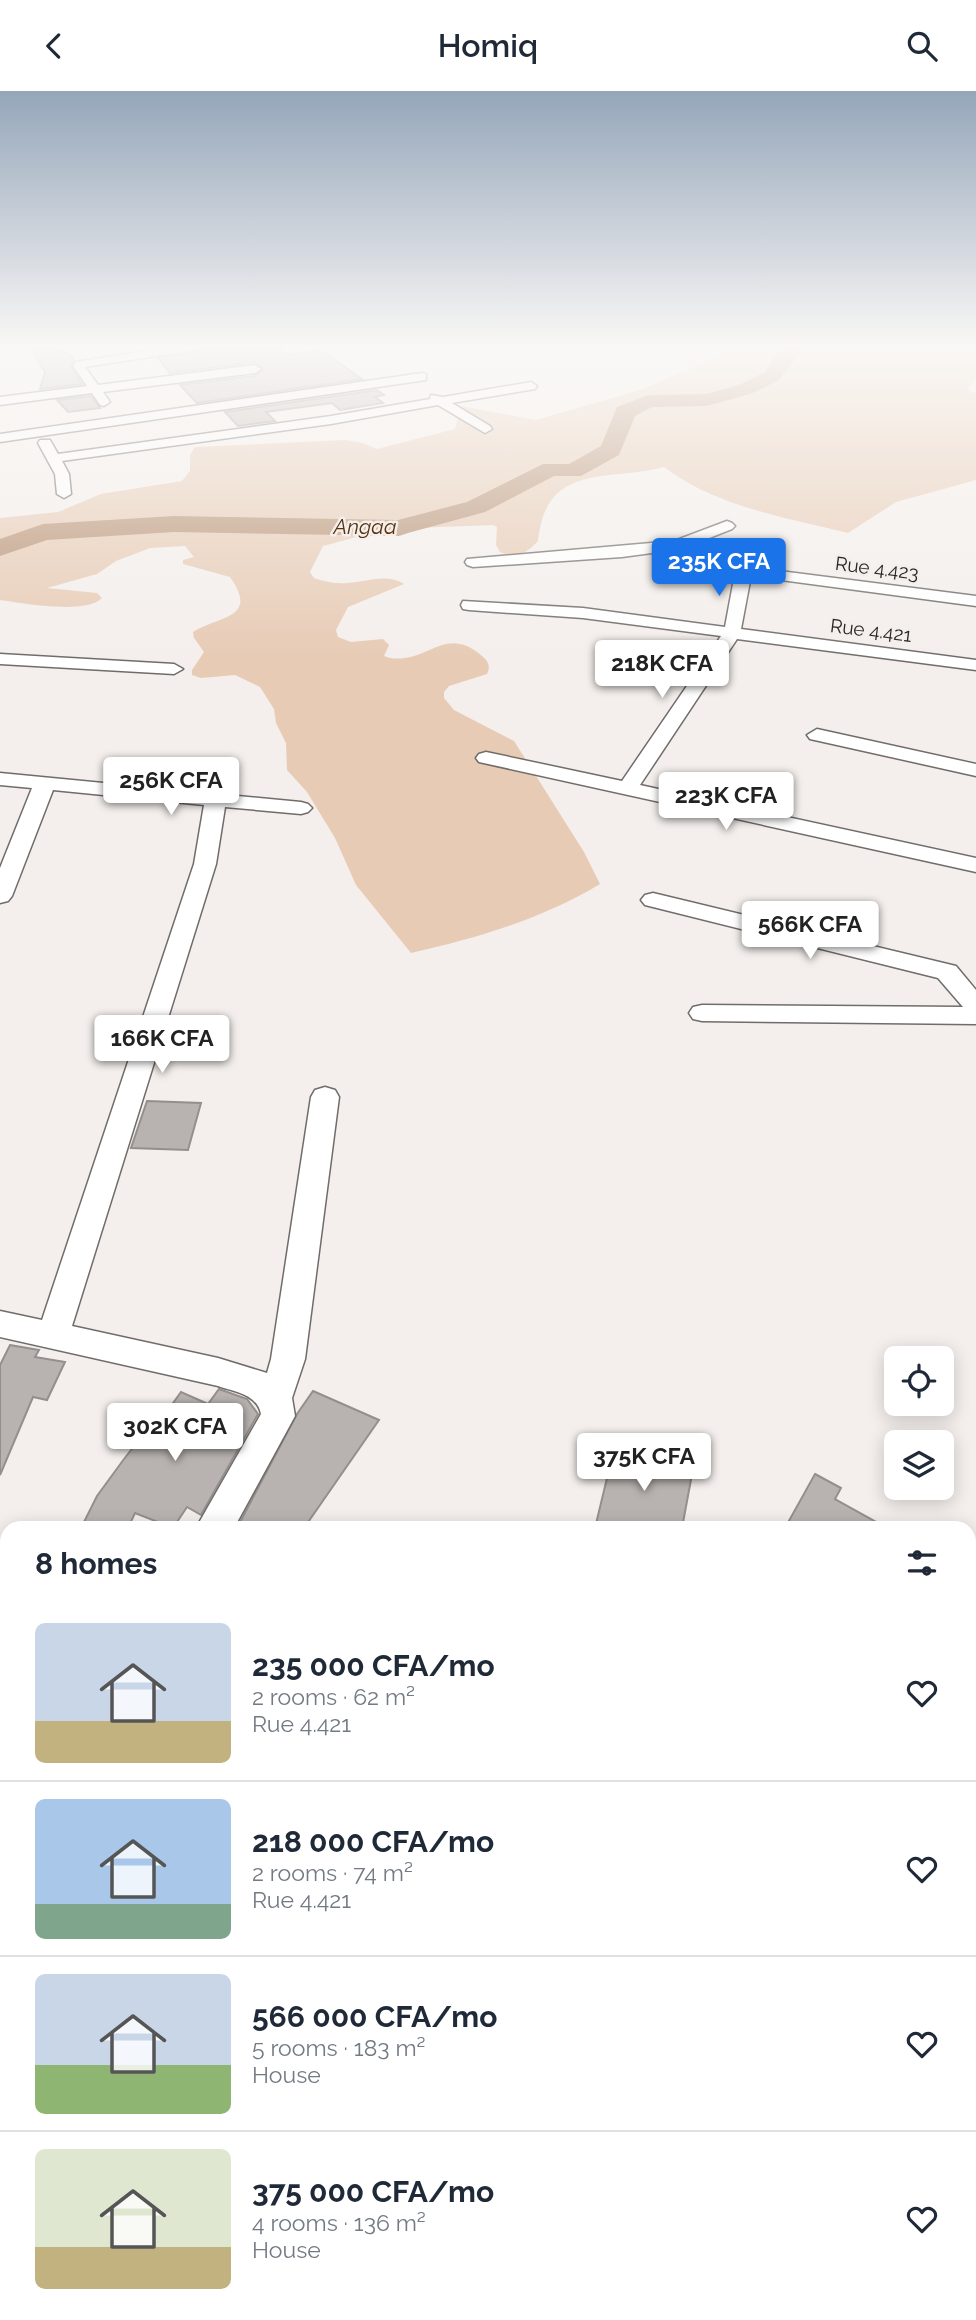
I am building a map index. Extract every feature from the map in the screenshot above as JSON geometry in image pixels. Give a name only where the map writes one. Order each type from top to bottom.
[{"type":"street","points":[[50,451],[62,474],[64,494]]},
{"type":"street","points":[[55,458],[106,451]]},
{"type":"street","points":[[473,562],[622,552],[677,545],[727,526]]},
{"type":"street","name":"Rue 4.423","points":[[677,545],[706,563],[772,575],[976,601]]},
{"type":"street","points":[[627,789],[732,633],[744,570]]},
{"type":"street","name":"Rue 4.421","points":[[468,605],[583,613],[976,665]]},
{"type":"street","points":[[0,659],[174,669]]},
{"type":"street","points":[[817,735],[976,771]]},
{"type":"street","points":[[486,758],[976,865]]},
{"type":"street","points":[[0,779],[301,808]]},
{"type":"street","points":[[0,896],[45,783]]},
{"type":"street","points":[[53,1335],[205,865],[215,801]]},
{"type":"street","points":[[653,900],[947,972],[976,1006]]},
{"type":"street","points":[[702,1013],[976,1016]]},
{"type":"street","points":[[218,1521],[278,1416],[275,1398],[288,1359],[325,1097]]},
{"type":"street","points":[[0,1324],[218,1372],[261,1387],[275,1398]]},
{"type":"shaded area","points":[[192,451],[976,451],[976,480],[896,502],[848,533],[776,516],[729,501],[684,481],[664,467],[603,476],[567,486],[553,498],[543,515],[538,541],[521,554],[500,552],[496,545],[497,527],[493,525],[386,529],[323,546],[310,572],[314,578],[348,583],[391,579],[404,584],[348,607],[336,630],[338,637],[351,642],[383,639],[389,645],[384,656],[394,659],[415,656],[442,645],[460,644],[471,648],[487,662],[487,674],[449,686],[444,692],[444,698],[454,710],[514,741],[584,852],[600,884],[555,907],[508,926],[411,953],[356,885],[335,838],[307,792],[287,770],[286,743],[276,723],[274,709],[260,687],[235,675],[201,678],[192,675],[192,670],[204,652],[193,632],[224,619],[238,609],[238,591],[230,577],[183,564],[183,560],[194,557],[185,546],[150,548],[116,561],[97,574],[47,588],[97,593],[102,598],[94,603],[53,607],[0,600],[0,518],[58,512],[101,494],[182,481],[190,471]]},
{"type":"building","points":[[147,1101],[201,1103],[188,1150],[131,1148]]},
{"type":"building","points":[[10,1345],[39,1350],[35,1357],[65,1362],[47,1400],[33,1397],[0,1475],[0,1365]]},
{"type":"building","points":[[219,1389],[247,1399],[258,1414],[201,1515],[187,1507],[178,1521],[155,1521],[135,1513],[131,1521],[84,1521],[97,1496],[124,1459],[153,1422],[158,1424],[181,1392],[208,1404]]},
{"type":"building","points":[[313,1391],[379,1420],[309,1521],[241,1521],[297,1414]]},
{"type":"building","points":[[614,1449],[693,1469],[683,1521],[597,1521]]},
{"type":"building","points":[[815,1474],[841,1488],[835,1499],[874,1521],[789,1521]]},
{"type":"waterway","name":"Angaa","points":[[0,548],[43,532],[174,524],[399,528],[476,507],[551,469],[573,471],[609,451]]}]
